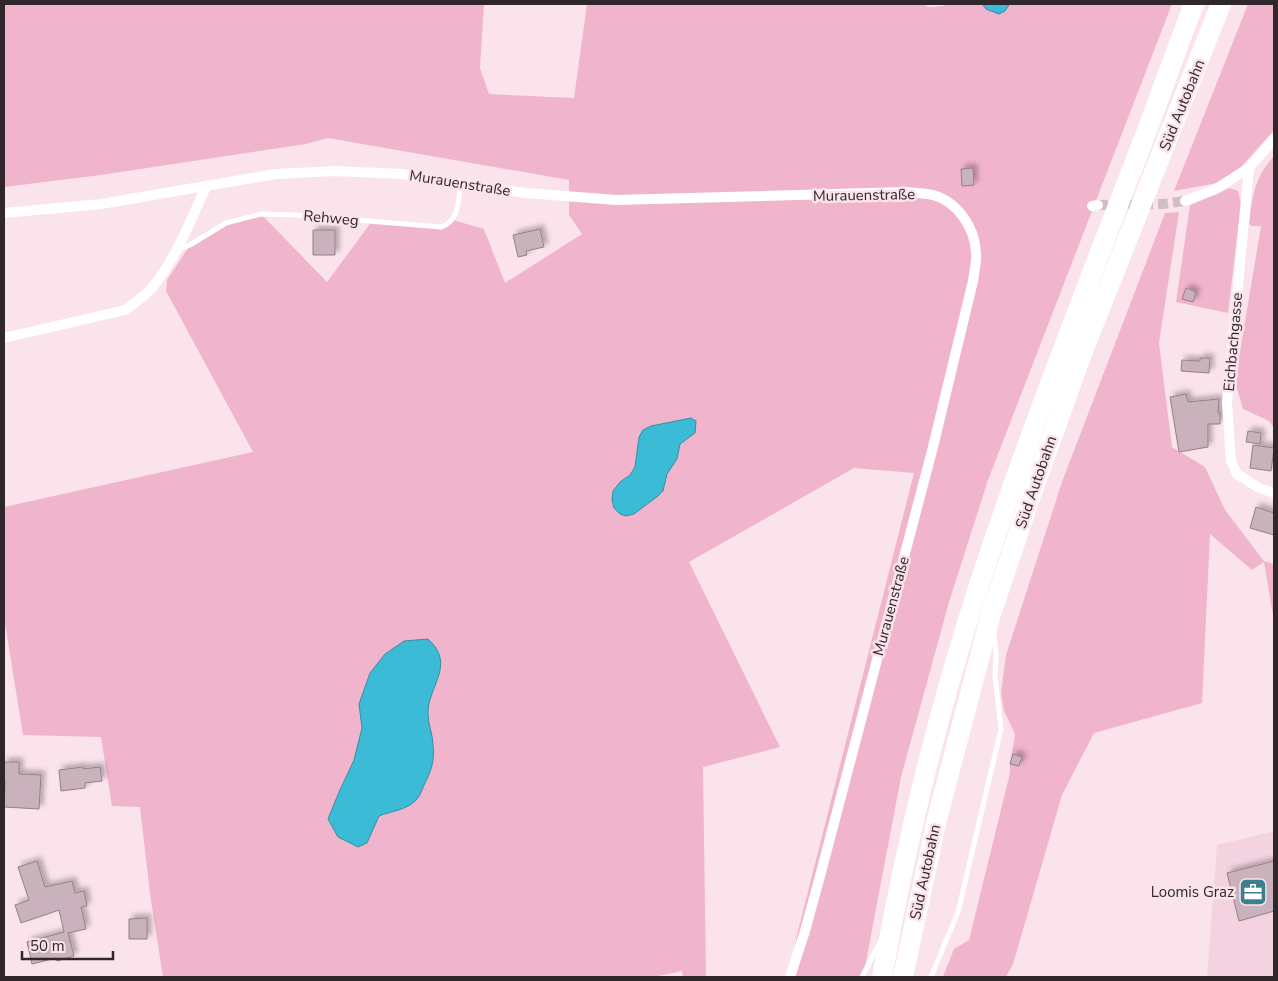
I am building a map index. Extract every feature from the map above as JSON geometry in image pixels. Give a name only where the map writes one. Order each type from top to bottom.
[{"type":"highway","name":"Süd Autobahn","points":[[882,977],[893,917],[944,705],[972,608],[1024,452],[1194,4]]},
{"type":"highway","name":"Süd Autobahn","points":[[903,977],[937,819],[992,614],[1030,498],[1077,369],[1221,4]]},
{"type":"street","points":[[1185,201],[1216,189],[1249,168],[1274,140]]},
{"type":"street","name":"Eichbachgasse","points":[[1249,168],[1228,403],[1231,461],[1237,474],[1259,488],[1274,493]]},
{"type":"street","name":"Murauenstraße","points":[[4,213],[101,204],[276,174],[335,171],[402,174],[526,193],[616,200],[905,192],[932,195],[948,201],[966,219],[973,236],[977,254],[973,280],[958,347],[805,931],[790,977]]},
{"type":"street","points":[[4,338],[125,310],[140,299],[155,285],[177,247],[206,187]]},
{"type":"lane","name":"Rehweg","points":[[177,247],[182,248],[190,245],[226,223],[261,214],[296,215],[440,227],[448,225],[453,220],[461,184]]},
{"type":"lane","points":[[931,977],[958,912],[1001,730],[995,676],[996,654],[992,614]]},
{"type":"lane","points":[[862,977],[893,917]]},
{"type":"shaded area","points":[[4,4],[484,4],[480,68],[489,94],[574,98],[587,4],[923,4],[929,7],[943,6],[945,4],[982,4],[986,9],[1009,4],[1172,4],[988,480],[949,602],[901,777],[863,977],[789,977],[797,935],[914,473],[854,468],[689,562],[780,747],[703,767],[706,977],[683,977],[682,971],[653,977],[163,977],[150,894],[140,807],[112,806],[101,737],[23,735],[4,617],[4,507],[253,452],[166,291],[167,280],[190,245],[226,223],[261,214],[327,282],[372,221],[440,227],[453,220],[484,229],[505,283],[582,234],[569,215],[569,180],[328,138],[306,144],[101,175],[4,187]]},
{"type":"shaded area","points":[[1248,4],[1274,4],[1274,130],[1240,168],[1217,183],[1174,191]]},
{"type":"shaded area","points":[[1274,156],[1274,428],[1269,421],[1243,409],[1235,382],[1261,226],[1249,224],[1252,204],[1258,180]]},
{"type":"shaded area","points":[[1230,188],[1238,191],[1241,204],[1228,313],[1176,302],[1190,205]]},
{"type":"shaded area","points":[[1179,212],[1159,343],[1172,447],[1205,467],[1225,510],[1264,561],[1274,564],[1274,621],[1264,562],[1252,570],[1210,534],[1202,703],[1094,733],[1062,795],[1013,964],[1006,977],[943,977],[954,949],[969,940],[1010,773],[1015,734],[1004,711],[1001,693],[1006,655],[1062,482],[1165,213]]},
{"type":"shaded area","points":[[1274,831],[1274,977],[1207,977],[1217,845]]},
{"type":"water","points":[[982,4],[1009,5],[1005,11],[999,14],[986,9]]},
{"type":"water","points":[[691,418],[696,421],[695,433],[680,444],[677,459],[667,474],[663,491],[634,514],[626,516],[620,514],[614,508],[612,500],[613,491],[620,482],[630,475],[635,467],[639,437],[643,430],[651,426]]},
{"type":"water","points":[[428,639],[440,658],[439,676],[429,704],[428,714],[433,750],[433,761],[430,771],[417,799],[409,806],[379,816],[367,843],[358,847],[338,837],[328,819],[354,760],[362,728],[359,704],[370,673],[385,654],[404,641]]},
{"type":"building","points":[[973,168],[974,185],[962,186],[961,169]]},
{"type":"building","points":[[540,229],[544,247],[526,251],[527,255],[518,257],[513,235]]},
{"type":"building","points":[[313,230],[335,230],[335,255],[313,255]]},
{"type":"building","points":[[1186,288],[1196,292],[1193,302],[1182,299]]},
{"type":"building","points":[[1200,358],[1210,358],[1209,373],[1181,371],[1182,360],[1200,361]]},
{"type":"building","points":[[1186,394],[1188,402],[1219,399],[1218,413],[1220,413],[1220,424],[1208,424],[1208,447],[1179,452],[1170,397]]},
{"type":"building","points":[[1248,431],[1261,433],[1260,444],[1246,442]]},
{"type":"building","points":[[1253,445],[1274,448],[1271,471],[1250,468]]},
{"type":"building","points":[[1256,507],[1274,513],[1274,535],[1250,528]]},
{"type":"building","points":[[1013,754],[1022,757],[1019,766],[1010,764]]},
{"type":"building","points":[[4,762],[19,762],[19,774],[41,775],[39,809],[4,807]]},
{"type":"building","points":[[83,767],[83,769],[100,767],[102,781],[85,783],[85,788],[61,791],[59,770]]},
{"type":"building","points":[[37,861],[45,887],[72,881],[75,893],[84,891],[87,906],[81,907],[86,929],[68,933],[74,956],[57,961],[56,958],[32,964],[27,942],[64,932],[59,910],[21,923],[15,905],[29,900],[18,867]]},
{"type":"building","name":"Loomis Graz","points":[[1274,861],[1274,911],[1239,921],[1227,873]]},
{"type":"building","points":[[147,918],[147,939],[129,939],[129,919]]},
{"type":"tunnel","points":[[1098,205],[1163,204],[1185,201]]},
{"type":"place","name":"Loomis Graz","points":[[1253,892]]}]
